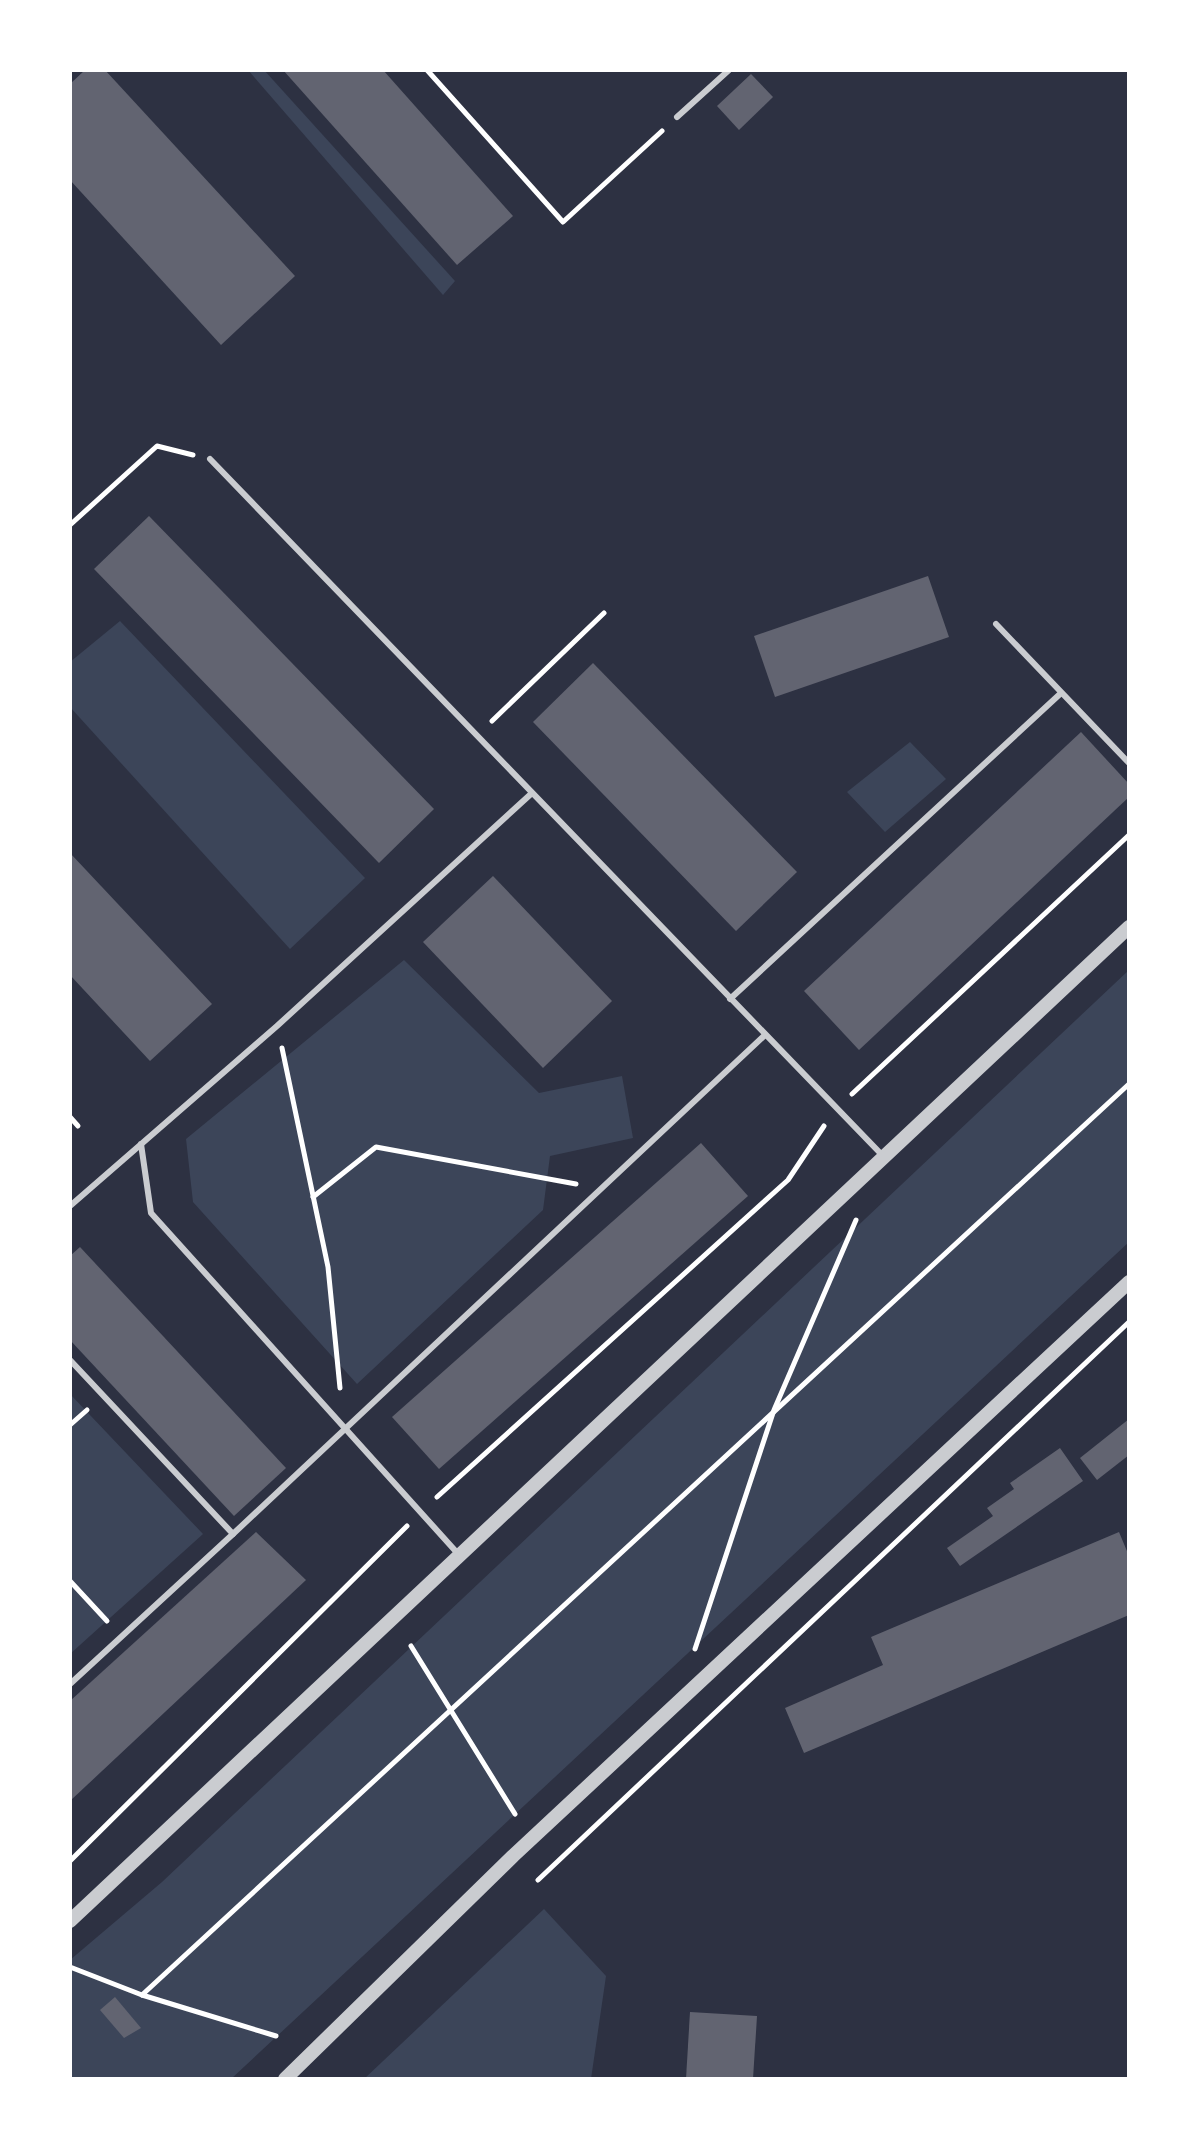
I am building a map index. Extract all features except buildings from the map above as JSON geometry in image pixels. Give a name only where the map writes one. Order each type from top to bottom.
[{"type":"street","points":[[70,1921],[1129,927]]},
{"type":"street","points":[[285,2079],[513,1856],[1129,1282]]},
{"type":"lane","points":[[677,117],[729,70]]},
{"type":"lane","points":[[210,459],[884,1157]]},
{"type":"lane","points":[[996,624],[1129,763]]},
{"type":"lane","points":[[730,999],[1060,694]]},
{"type":"lane","points":[[70,1206],[277,1026],[532,793]]},
{"type":"lane","points":[[70,1684],[765,1035]]},
{"type":"lane","points":[[141,1144],[151,1213],[460,1556]]},
{"type":"lane","points":[[70,1360],[233,1534]]},
{"type":"path","points":[[427,70],[563,222],[677,117]]},
{"type":"path","points":[[70,525],[157,446],[210,459]]},
{"type":"path","points":[[477,736],[604,613]]},
{"type":"path","points":[[70,1861],[421,1512],[788,1180],[837,1108],[1129,835]]},
{"type":"path","points":[[277,1026],[328,1267],[345,1429]]},
{"type":"path","points":[[142,1995],[1129,1084]]},
{"type":"path","points":[[70,1117],[78,1126]]},
{"type":"path","points":[[313,1197],[376,1147],[601,1188]]},
{"type":"path","points":[[692,1659],[774,1410],[860,1213]]},
{"type":"path","points":[[538,1880],[1129,1322]]},
{"type":"path","points":[[70,1581],[106,1620]]},
{"type":"path","points":[[411,1646],[515,1814]]},
{"type":"path","points":[[70,1967],[142,1995],[276,2036]]},
{"type":"shaded area","points":[[248,70],[264,70],[455,281],[443,295]]},
{"type":"shaded area","points":[[120,621],[365,878],[290,949],[70,707],[70,662]]},
{"type":"shaded area","points":[[910,742],[946,779],[885,832],[847,792]]},
{"type":"shaded area","points":[[404,960],[539,1093],[622,1076],[633,1138],[550,1156],[543,1210],[357,1384],[193,1202],[186,1139]]},
{"type":"shaded area","points":[[1129,970],[1129,1242],[231,2079],[70,2079],[70,1960],[162,1882]]},
{"type":"shaded area","points":[[70,1394],[203,1534],[70,1654]]},
{"type":"shaded area","points":[[544,1909],[606,1976],[591,2079],[364,2079]]}]
